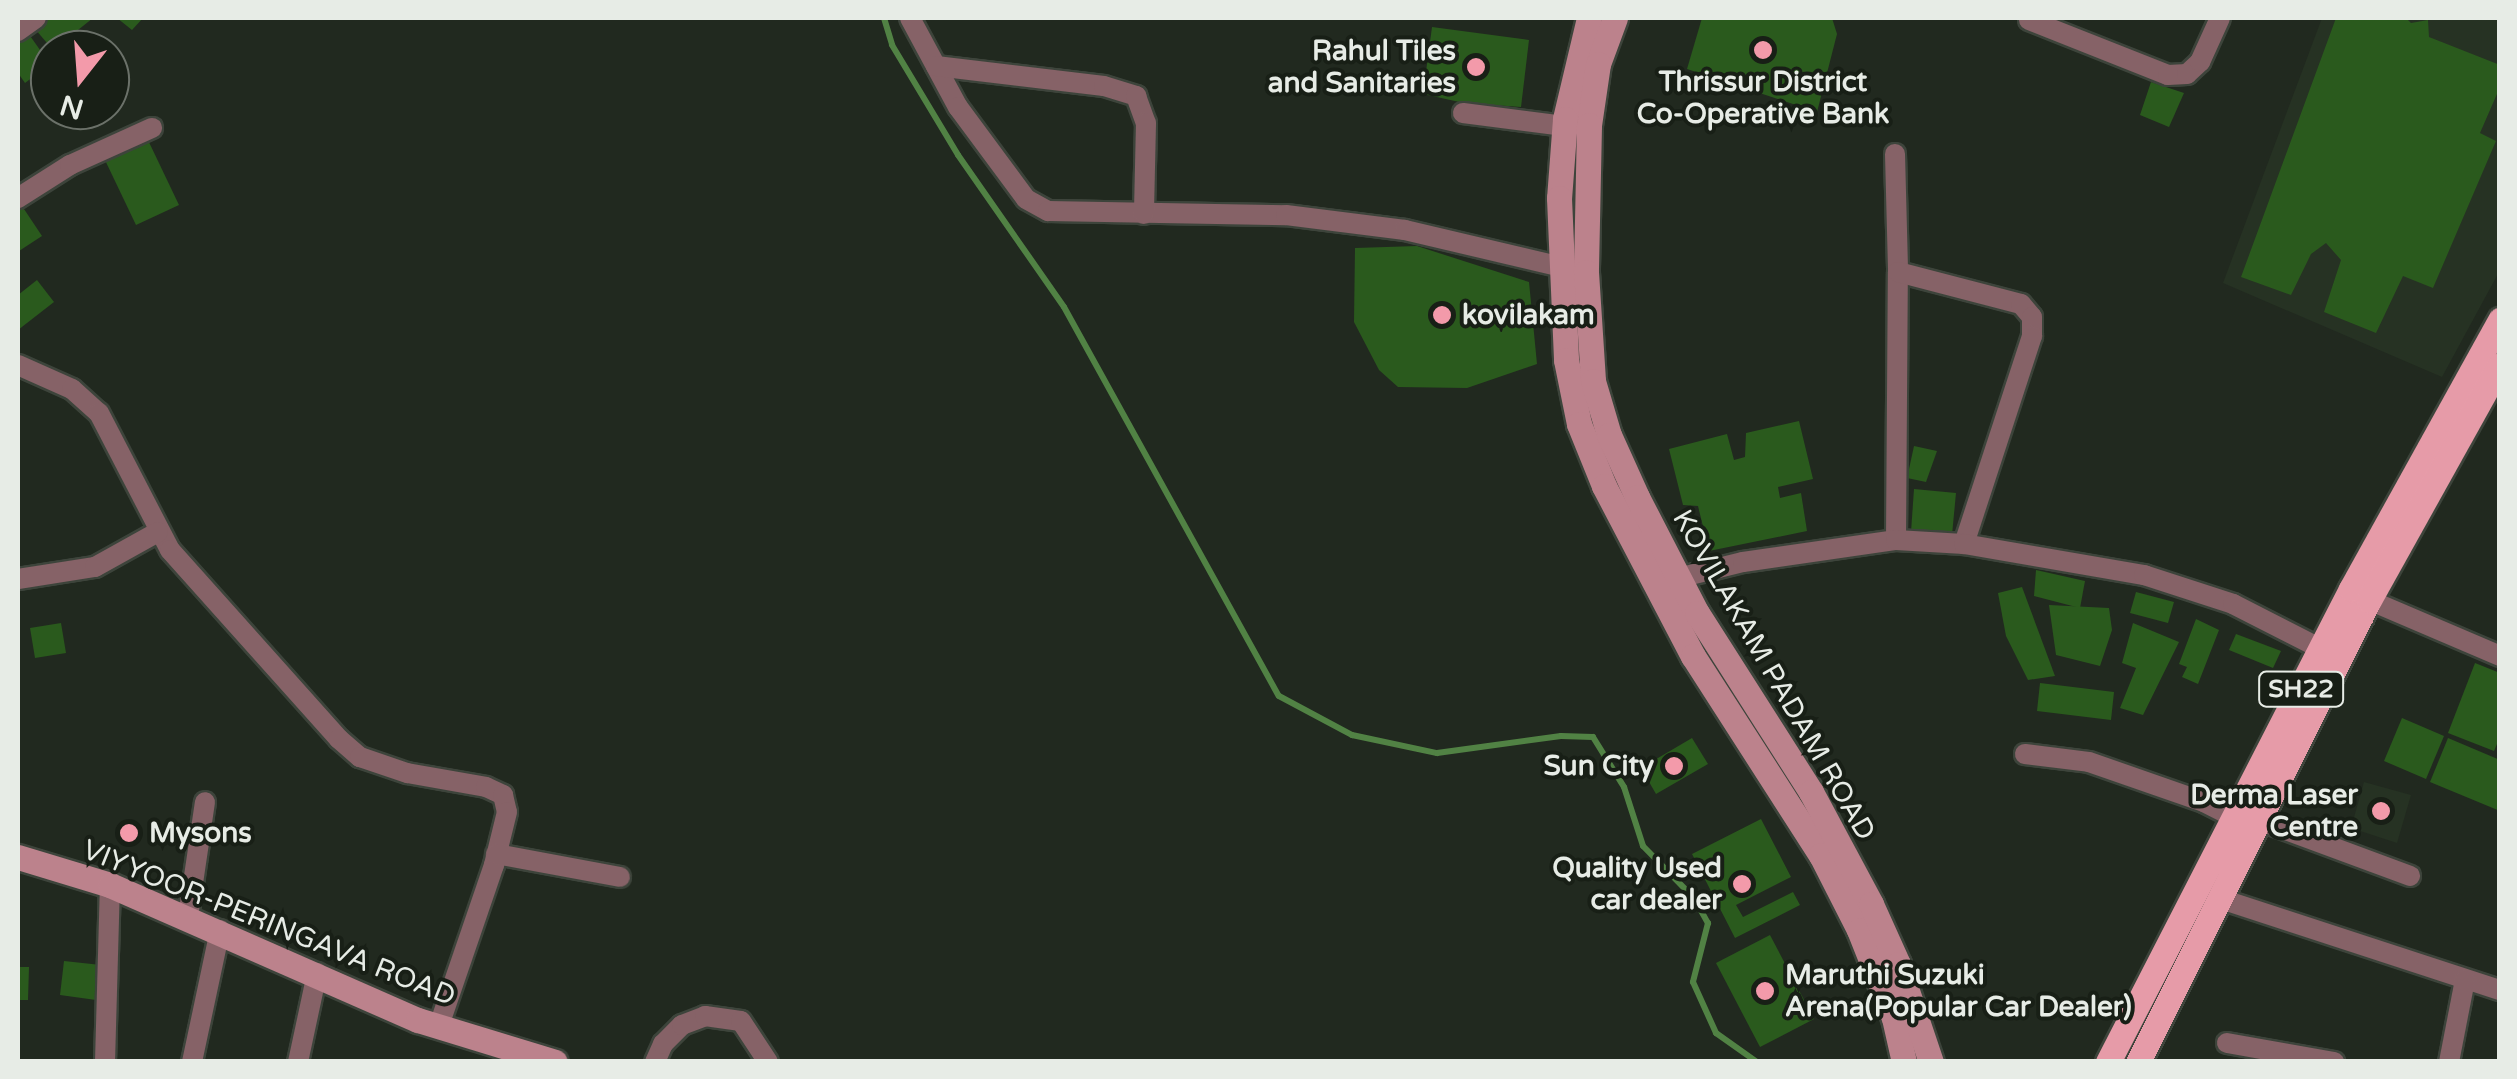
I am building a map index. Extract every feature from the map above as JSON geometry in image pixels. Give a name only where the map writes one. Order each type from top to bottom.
[{"type":"main road","name":"KOVILAKAM PADAM ROAD","points":[[1589,18],[1575,63],[1564,126],[1559,198],[1593,381],[1693,656],[1821,856],[1859,930],[1894,1018],[1904,1062]]},
{"type":"main road","name":"KOVILAKAM PADAM ROAD","points":[[1573,270],[1598,64],[1615,18]]},
{"type":"main road","name":"SH22","points":[[2108,1062],[2248,819],[2438,424],[2500,320]]},
{"type":"main road","name":"SH22","points":[[2330,654],[2369,600],[2500,365]]},
{"type":"main road","name":"KOVILAKAM PADAM ROAD","points":[[1667,581],[1810,792],[1872,904],[1910,996],[1931,1062]]},
{"type":"main road","name":"SH22","points":[[2138,1062],[2220,899],[2248,819]]},
{"type":"main road","name":"VIYYOOR-PERINGAVA ROAD","points":[[18,857],[110,885],[439,1026],[555,1062]]},
{"type":"street","points":[[18,31],[36,18]]},
{"type":"street","points":[[910,18],[958,106],[1026,198],[1048,211],[1286,215],[1405,230],[1573,270]]},
{"type":"street","points":[[2027,18],[2168,76],[2187,74],[2200,62],[2220,18]]},
{"type":"street","points":[[936,66],[1104,86],[1136,96],[1146,123],[1144,214]]},
{"type":"street","points":[[1463,113],[1564,126]]},
{"type":"street","points":[[18,198],[70,165],[152,128]]},
{"type":"street","points":[[1895,154],[1896,540]]},
{"type":"street","points":[[1898,272],[2021,304],[2032,317],[2032,336],[1964,544]]},
{"type":"street","points":[[18,365],[72,389],[100,413],[158,532],[339,739],[360,757],[406,773],[486,787],[503,795],[507,812],[496,854],[439,1026]]},
{"type":"street","points":[[18,579],[96,567],[158,532]]},
{"type":"street","points":[[1667,581],[1896,540],[1964,544],[2144,575],[2233,604],[2330,654]]},
{"type":"street","points":[[2369,600],[2500,656]]},
{"type":"street","points":[[2025,754],[2089,762],[2410,876]]},
{"type":"street","points":[[188,917],[205,802]]},
{"type":"street","points":[[496,854],[620,877]]},
{"type":"street","points":[[105,1062],[110,885]]},
{"type":"street","points":[[2220,899],[2500,990]]},
{"type":"street","points":[[192,1062],[220,930]]},
{"type":"street","points":[[298,1062],[317,973]]},
{"type":"street","points":[[2449,1062],[2465,980]]},
{"type":"street","points":[[655,1062],[664,1044],[682,1025],[705,1016],[741,1020],[768,1062]]},
{"type":"street","points":[[2226,1043],[2334,1062]]},
{"type":"shaded area","points":[[2322,18],[2499,18],[2499,272],[2442,377],[2223,283]]},
{"type":"shaded area","name":"Derma Laser Centre","points":[[2364,782],[2411,795],[2397,843],[2351,828]]},
{"type":"building","points":[[48,18],[93,18],[78,30],[35,29]]},
{"type":"building","points":[[117,18],[143,18],[132,30]]},
{"type":"building","name":"Thrissur District Co-Operative Bank","points":[[1702,18],[1832,18],[1837,34],[1817,112],[1687,69]]},
{"type":"building","points":[[2336,18],[2406,18],[2411,23],[2428,20],[2429,37],[2500,65],[2500,87],[2480,133],[2496,141],[2433,288],[2403,276],[2376,333],[2324,312],[2341,260],[2326,243],[2311,254],[2291,295],[2241,277]]},
{"type":"building","name":"Rahul Tiles and Sanitaries","points":[[1432,27],[1529,40],[1521,107],[1464,103],[1423,94]]},
{"type":"building","points":[[28,33],[30,36],[30,79],[25,83],[18,73],[18,42]]},
{"type":"building","points":[[2151,82],[2184,93],[2169,127],[2140,115]]},
{"type":"building","points":[[147,138],[179,205],[136,225],[104,158]]},
{"type":"building","points":[[22,206],[42,236],[19,251],[18,209]]},
{"type":"building","name":"kovilakam","points":[[1417,246],[1529,282],[1537,364],[1467,388],[1398,387],[1379,370],[1354,322],[1355,248]]},
{"type":"building","points":[[37,280],[54,302],[18,330],[18,295]]},
{"type":"building","points":[[1799,421],[1813,479],[1778,487],[1780,498],[1801,493],[1807,531],[1709,551],[1698,506],[1683,505],[1669,449],[1727,434],[1734,460],[1745,457],[1746,433]]},
{"type":"building","points":[[1914,446],[1937,451],[1926,482],[1907,478]]},
{"type":"building","points":[[1914,489],[1956,493],[1952,535],[1911,532]]},
{"type":"building","points":[[2036,570],[2085,581],[2080,608],[2034,596]]},
{"type":"building","points":[[2022,587],[2055,676],[2028,680],[2006,636],[1998,593]]},
{"type":"building","points":[[2136,592],[2174,602],[2168,623],[2130,613]]},
{"type":"building","points":[[2049,605],[2109,608],[2112,630],[2100,666],[2056,655]]},
{"type":"building","points":[[2196,619],[2219,630],[2198,684],[2182,677],[2187,667],[2179,664]]},
{"type":"building","points":[[61,623],[66,653],[35,658],[30,628]]},
{"type":"building","points":[[2133,623],[2179,642],[2143,715],[2120,708],[2136,668],[2122,663]]},
{"type":"building","points":[[2236,634],[2281,651],[2273,668],[2229,650]]},
{"type":"building","points":[[2475,663],[2500,673],[2500,737],[2494,751],[2448,733]]},
{"type":"building","points":[[2040,683],[2114,692],[2111,720],[2037,711]]},
{"type":"building","points":[[2402,718],[2444,736],[2426,779],[2384,761]]},
{"type":"building","name":"Sun City","points":[[1692,738],[1708,764],[1656,794],[1641,768]]},
{"type":"building","points":[[2448,738],[2500,760],[2500,811],[2430,782]]},
{"type":"building","name":"Quality Used car dealer","points":[[1761,819],[1791,877],[1736,905],[1743,917],[1793,892],[1800,905],[1735,938],[1692,854]]},
{"type":"building","name":"Maruthi Suzuki Arena(Popular Car Dealer)","points":[[1770,935],[1814,1019],[1760,1047],[1716,963]]},
{"type":"building","points":[[64,961],[101,965],[96,1000],[60,995]]},
{"type":"building","points":[[18,967],[29,967],[28,1000],[18,1000]]},
{"type":"waterway","points":[[884,18],[892,45],[958,155],[1064,307],[1279,696],[1352,735],[1437,753],[1561,736],[1593,737],[1624,787],[1643,846],[1694,898],[1708,923],[1693,982],[1716,1033],[1757,1062]]},
{"type":"place","name":"Thrissur District Co-Operative Bank","points":[[1763,50]]},
{"type":"place","name":"Rahul Tiles and Sanitaries","points":[[1476,67]]},
{"type":"place","name":"kovilakam","points":[[1442,315]]},
{"type":"place","name":"Sun City","points":[[1674,766]]},
{"type":"place","name":"Derma Laser Centre","points":[[2381,811]]},
{"type":"place","name":"Mysons","points":[[129,833]]},
{"type":"place","name":"Quality Used car dealer","points":[[1742,884]]},
{"type":"place","name":"Maruthi Suzuki Arena(Popular Car Dealer)","points":[[1765,991]]}]
